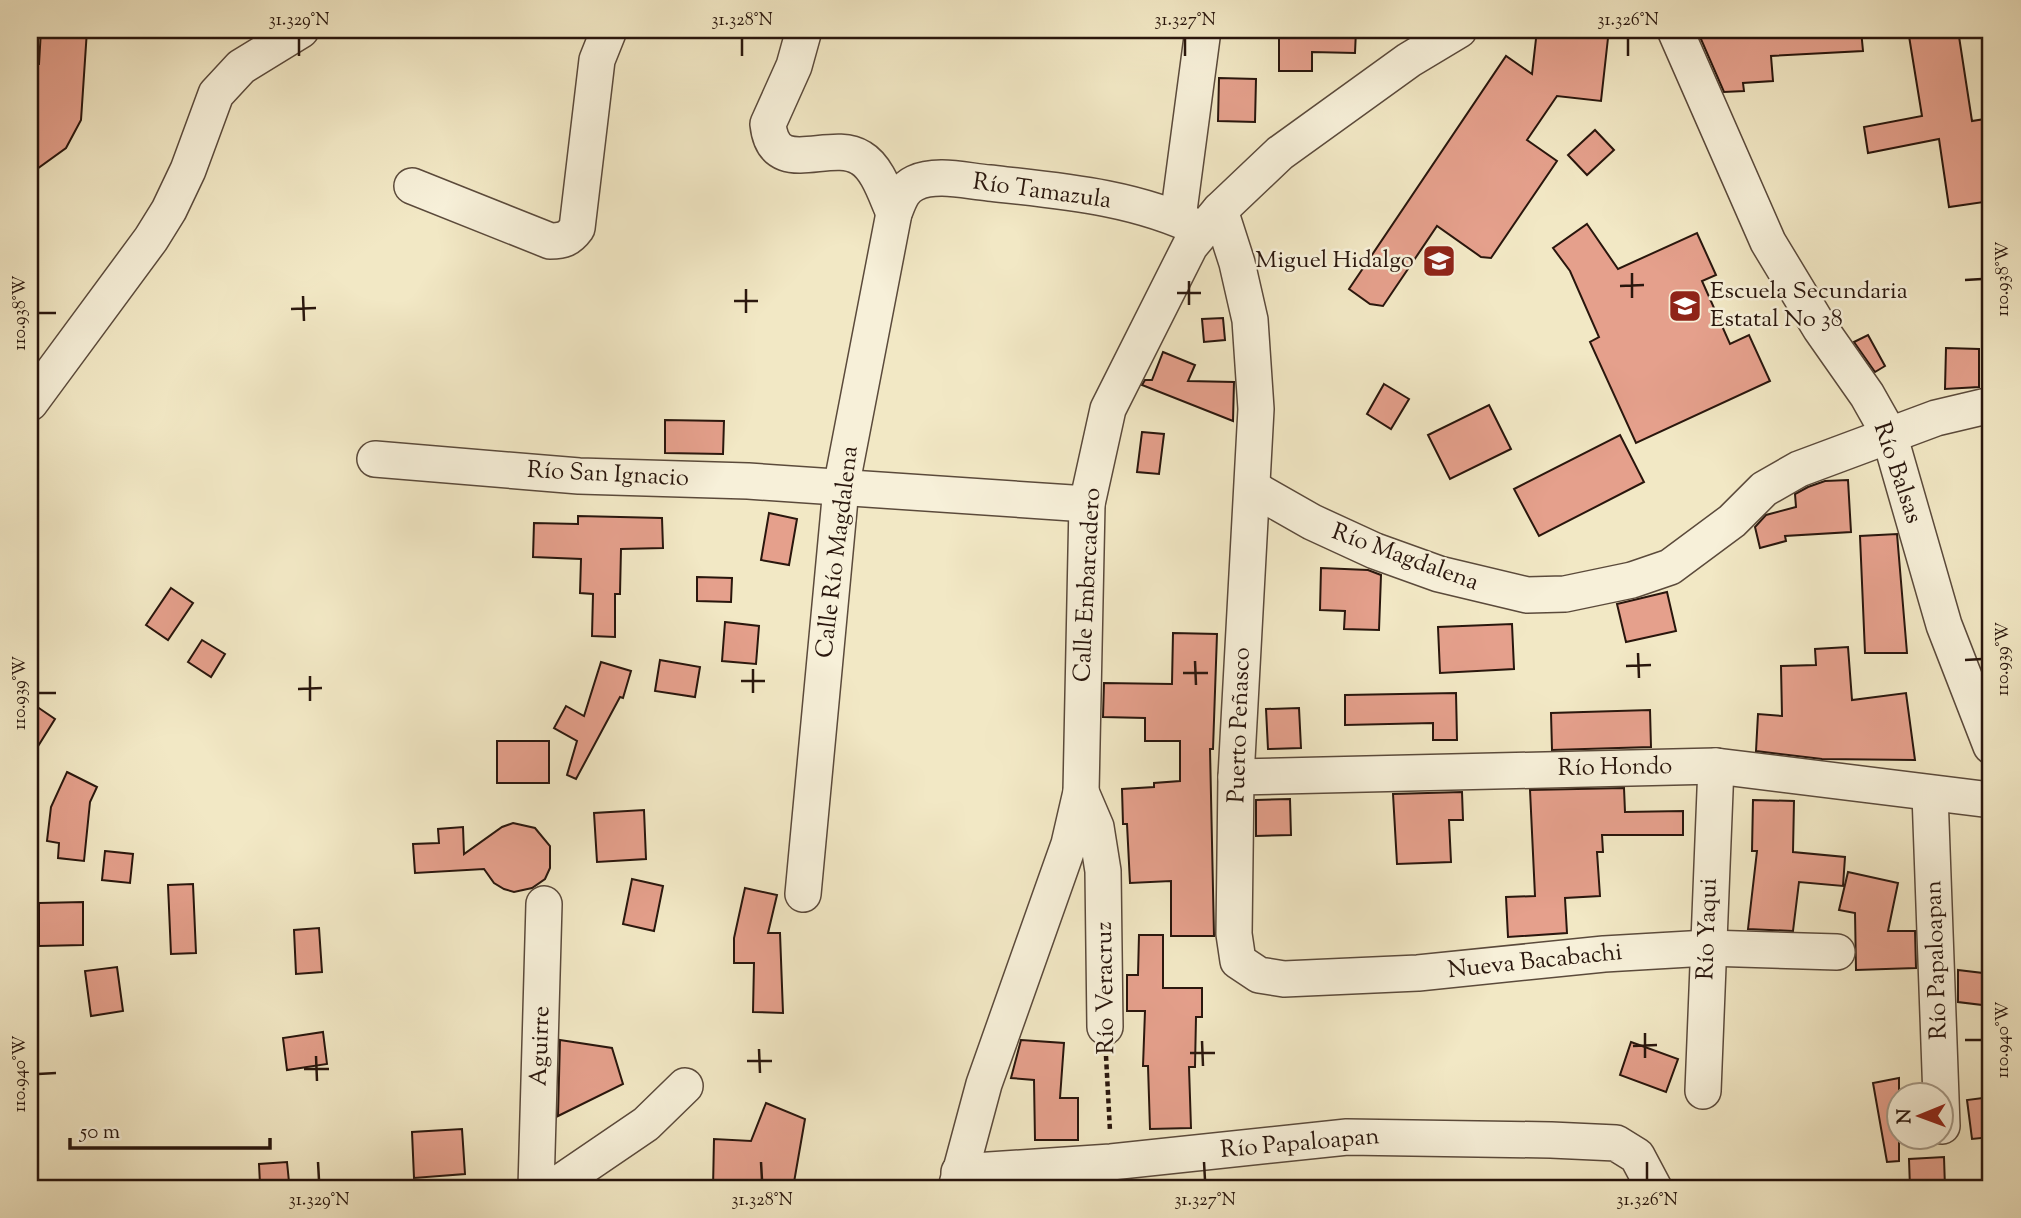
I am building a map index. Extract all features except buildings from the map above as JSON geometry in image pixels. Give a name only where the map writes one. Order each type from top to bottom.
[{"type":"street","points":[[30,403],[151,239],[169,210],[188,170],[216,94],[241,67],[301,30]]},
{"type":"street","points":[[412,187],[550,241],[564,241],[572,235],[577,228],[597,60],[609,30]]},
{"type":"street","points":[[804,30],[794,66],[768,124],[775,147],[785,154],[849,153],[862,158],[875,172],[894,213]]},
{"type":"street","points":[[1203,30],[1200,219],[1237,262],[1250,320],[1256,409],[1254,489]]},
{"type":"street","name":"Calle Embarcadero","points":[[957,1180],[985,1084],[1054,892],[1081,792],[1087,504],[1108,408],[1200,219],[1280,153],[1409,60],[1459,30]]},
{"type":"street","name":"Río Balsas","points":[[1675,30],[1768,242],[1819,328],[1867,395],[1889,435],[1944,625],[1991,746]]},
{"type":"street","name":"Río Tamazula","points":[[894,213],[905,189],[916,182],[945,179],[1055,190],[1200,219]]},
{"type":"street","name":"Calle Río Magdalena","points":[[803,894],[841,488],[894,213]]},
{"type":"street","name":"Río Magdalena","points":[[1254,489],[1337,534],[1439,574],[1527,595],[1565,594],[1632,580],[1670,567],[1707,541],[1778,479],[1936,418],[1991,405]]},
{"type":"street","name":"Río San Ignacio","points":[[375,458],[579,476],[748,481],[1087,504]]},
{"type":"street","name":"Puerto Peñasco","points":[[1238,961],[1234,934],[1237,777],[1254,489]]},
{"type":"street","name":"Río Hondo","points":[[1237,777],[1716,766],[1991,800]]},
{"type":"street","name":"Río Yaqui","points":[[1703,1091],[1716,766]]},
{"type":"street","name":"Río Veracruz","points":[[1081,792],[1096,827],[1102,871],[1105,1027]]},
{"type":"street","name":"Río Papaloapan","points":[[1930,794],[1940,1082]]},
{"type":"street","name":"Aguirre","points":[[536,1188],[544,904]]},
{"type":"street","name":"Nueva Bacabachi","points":[[1238,961],[1259,975],[1284,979],[1418,974],[1604,954],[1707,948],[1837,953]]},
{"type":"street","points":[[552,1188],[646,1124],[685,1086]]},
{"type":"street","name":"Río Papaloapan","points":[[957,1180],[1291,1141],[1375,1136],[1616,1143],[1637,1156],[1654,1188]]},
{"type":"path","name":"Río Veracruz","points":[[1105,1027],[1111,1162]]},
{"type":"place","name":"Miguel Hidalgo","points":[[1439,261]]},
{"type":"place","name":"Escuela Secundaria Estatal No 38","points":[[1685,306]]}]
